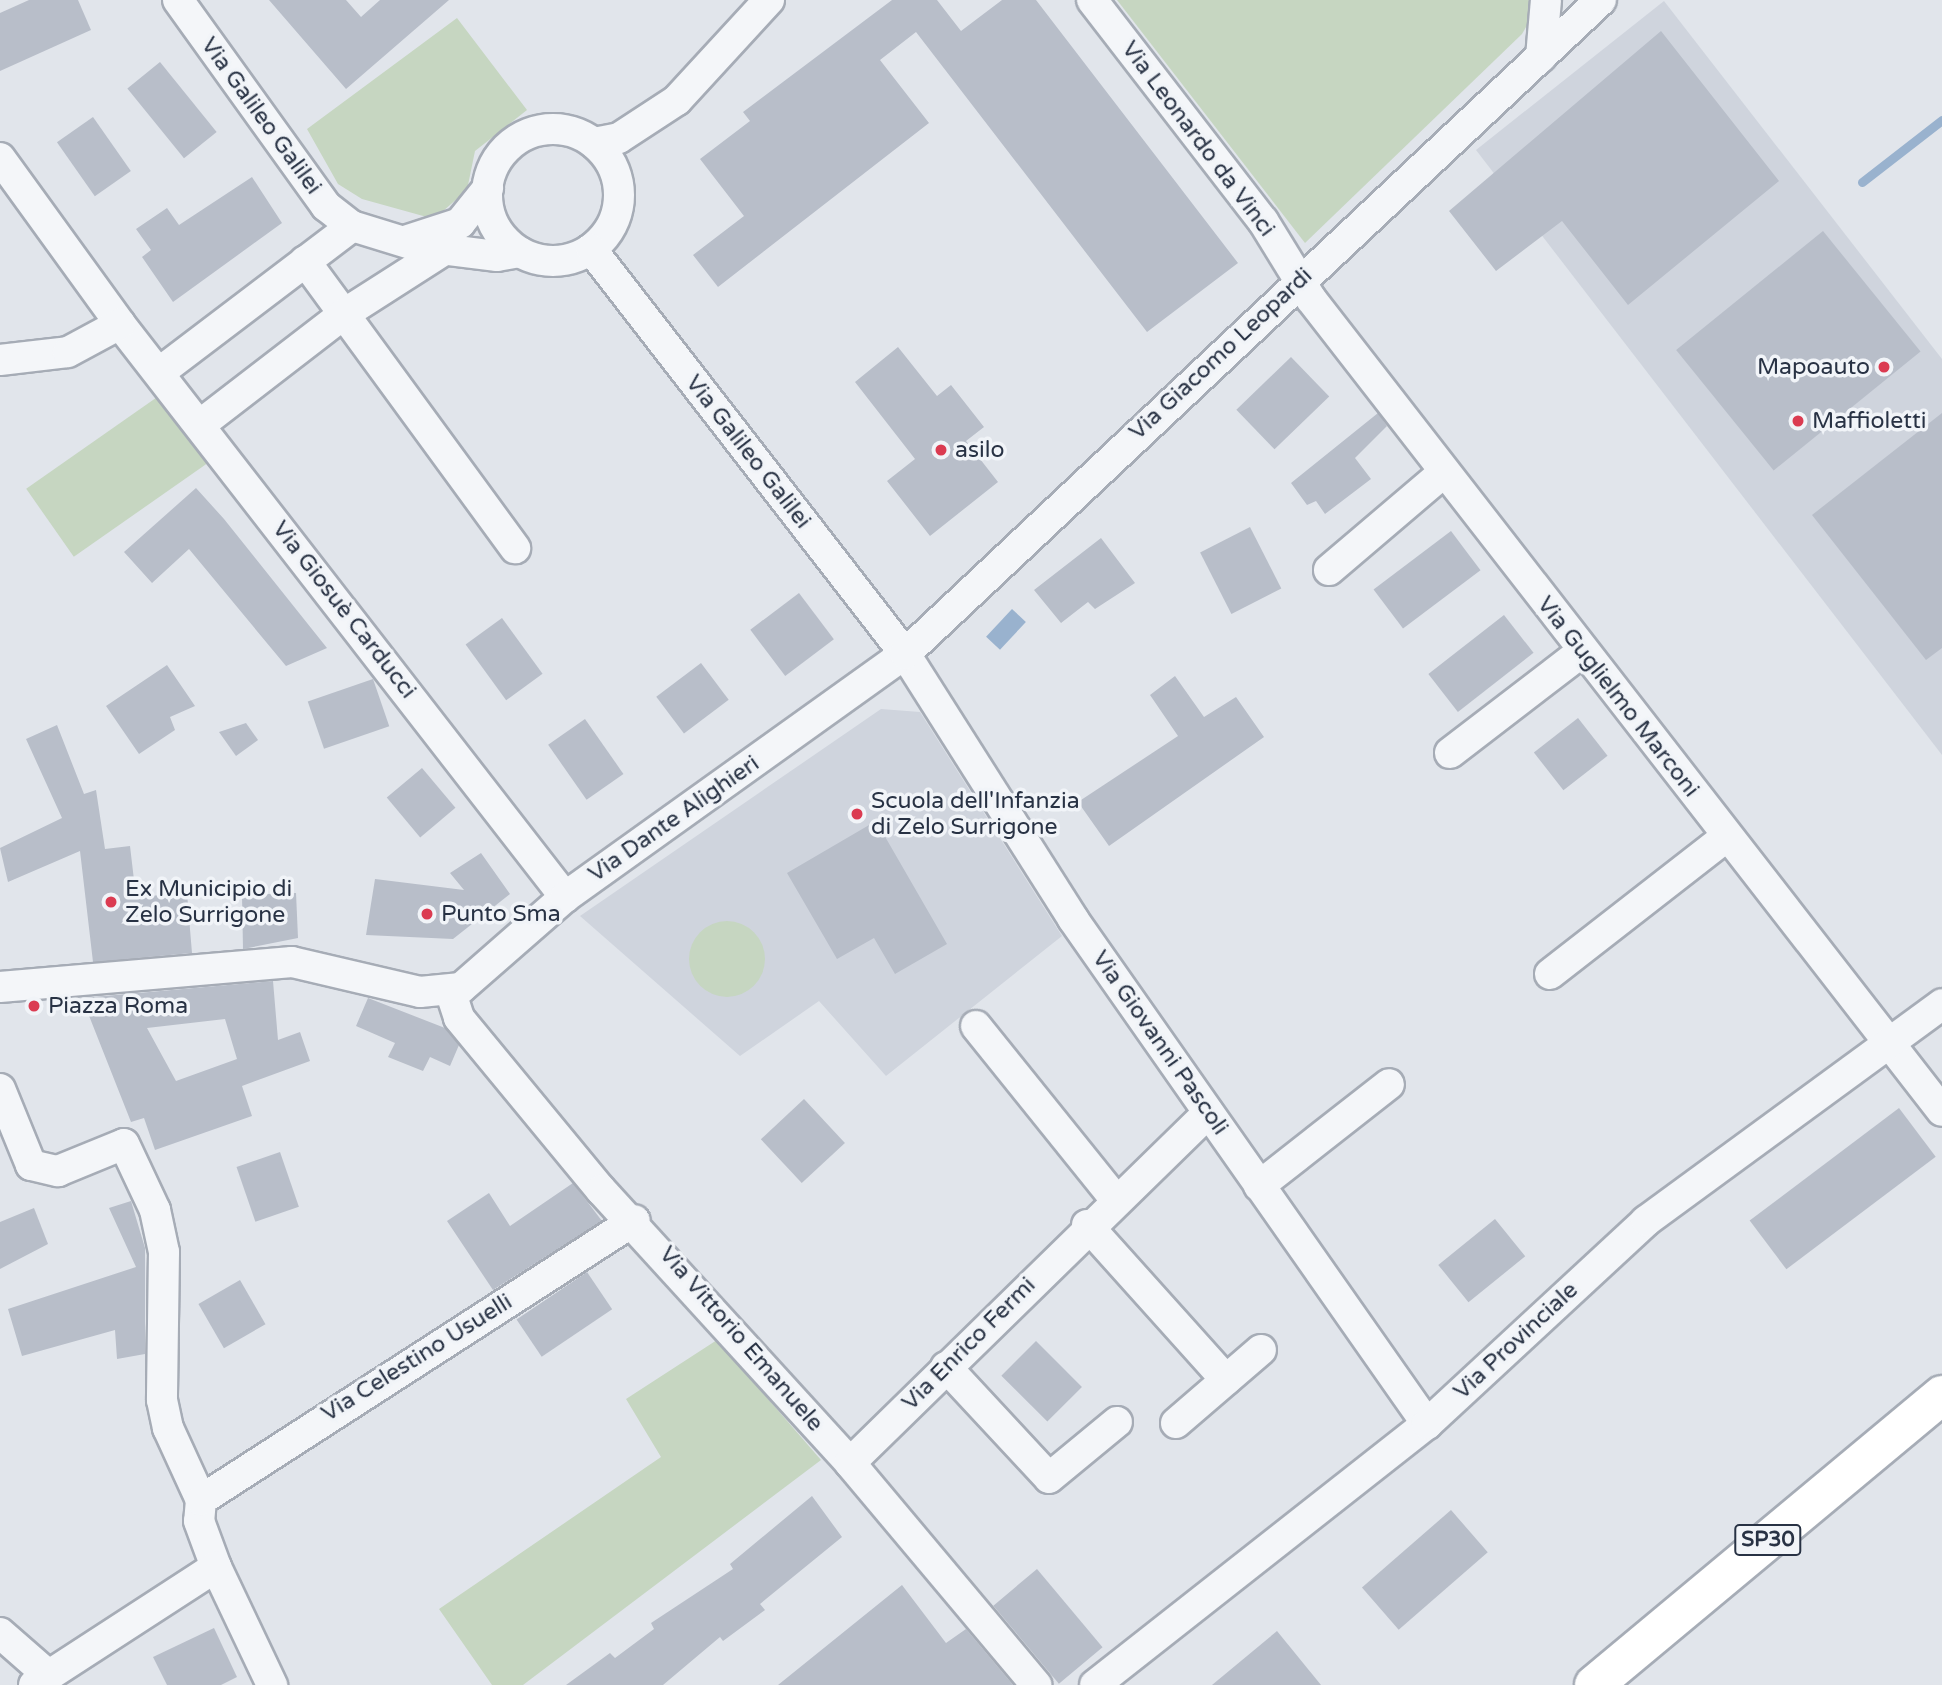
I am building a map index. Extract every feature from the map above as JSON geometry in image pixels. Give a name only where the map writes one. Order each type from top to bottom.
[{"type":"main road","name":"SP30","points":[[1594,1685],[1942,1395]]},
{"type":"street","name":"Via Galileo Galilei","points":[[178,0],[326,206],[352,226],[444,250],[520,252]]},
{"type":"street","points":[[594,144],[619,138],[677,100],[769,0]]},
{"type":"street","name":"Via Leonardo da Vinci","points":[[1092,0],[1263,221],[1298,281]]},
{"type":"street","points":[[1541,57],[1546,0]]},
{"type":"street","name":"Via Giacomo Leopardi","points":[[905,654],[1298,281],[1601,0]]},
{"type":"street","points":[[378,290],[389,269],[398,239],[460,223],[488,188],[498,159],[535,131],[566,130],[594,144],[613,168],[619,198],[611,227],[591,249],[548,261],[520,252],[495,225],[488,188]]},
{"type":"street","name":"Via Giosuè Carducci","points":[[0,158],[120,324],[201,424],[565,897]]},
{"type":"street","points":[[160,372],[352,226]]},
{"type":"street","name":"Via Galileo Galilei","points":[[591,249],[905,654]]},
{"type":"street","points":[[201,424],[344,314],[444,250]]},
{"type":"street","points":[[305,261],[515,548]]},
{"type":"street","name":"Via Guglielmo Marconi","points":[[1298,281],[1726,837],[1942,1111]]},
{"type":"street","points":[[0,360],[68,352],[120,324]]},
{"type":"street","points":[[1329,570],[1444,472]]},
{"type":"street","points":[[1450,753],[1583,652]]},
{"type":"street","name":"Via Dante Alighieri","points":[[451,993],[565,897],[905,654]]},
{"type":"street","name":"Via Giovanni Pascoli","points":[[905,654],[1073,919],[1427,1424]]},
{"type":"street","points":[[1550,974],[1726,837]]},
{"type":"street","points":[[0,987],[292,962],[451,993]]},
{"type":"street","name":"Via Vittorio Emanuele","points":[[451,993],[459,1018],[601,1190],[635,1220],[850,1463],[1036,1685]]},
{"type":"street","name":"Via Provinciale","points":[[1095,1685],[1427,1424],[1646,1220],[1942,1004]]},
{"type":"street","points":[[976,1026],[1115,1199]]},
{"type":"street","points":[[1259,1186],[1389,1084]]},
{"type":"street","points":[[0,1089],[32,1165],[43,1172],[124,1144],[155,1210],[163,1252],[162,1400],[168,1428],[201,1500],[199,1521],[216,1567],[272,1685]]},
{"type":"street","name":"Via Enrico Fermi","points":[[850,1463],[1087,1224],[1208,1113]]},
{"type":"street","name":"Via Celestino Usuelli","points":[[201,1500],[635,1220]]},
{"type":"street","points":[[1087,1224],[1226,1380]]},
{"type":"street","points":[[1176,1423],[1261,1350]]},
{"type":"street","points":[[947,1367],[1049,1478],[1116,1422]]},
{"type":"street","points":[[0,1633],[41,1680],[216,1567]]},
{"type":"shaded area","points":[[1664,1],[1942,359],[1942,755],[1476,150]]},
{"type":"shaded area","name":"Scuola dell'Infanzia di Zelo Surrigone","points":[[881,709],[920,712],[1062,936],[886,1076],[819,1001],[740,1056],[580,916]]},
{"type":"green space","points":[[1117,0],[1531,0],[1536,10],[1522,34],[1305,243]]},
{"type":"green space","points":[[457,18],[527,110],[475,151],[467,190],[434,219],[362,199],[338,184],[307,129]]},
{"type":"green space","points":[[163,393],[211,461],[74,557],[26,489]]},
{"type":"green space","points":[[727,921],[742,924],[754,932],[762,944],[765,959],[762,974],[754,986],[742,994],[727,997],[712,994],[700,986],[692,974],[689,959],[692,944],[700,932],[712,924]]},
{"type":"green space","points":[[717,1340],[821,1460],[523,1685],[492,1685],[439,1609],[661,1457],[626,1399]]},
{"type":"water","points":[[1012,609],[1026,622],[1000,650],[986,637]]},
{"type":"building","points":[[29,0],[78,0],[91,30],[0,71],[0,13]]},
{"type":"building","points":[[269,0],[346,0],[361,17],[380,0],[449,0],[346,89]]},
{"type":"building","points":[[892,0],[937,0],[961,31],[1002,0],[1036,0],[1238,263],[1147,332],[916,32],[880,60],[929,123],[718,287],[693,255],[744,216],[700,159],[750,121],[743,112]]},
{"type":"building","points":[[1661,31],[1779,181],[1628,305],[1562,221],[1496,271],[1449,211]]},
{"type":"building","points":[[160,62],[217,132],[184,158],[127,88]]},
{"type":"building","points":[[93,117],[131,171],[95,196],[57,142]]},
{"type":"building","points":[[252,177],[282,223],[173,302],[142,257],[151,250],[136,229],[167,208],[179,225]]},
{"type":"building","points":[[1823,231],[1921,351],[1774,470],[1676,350]]},
{"type":"building","name":"asilo","points":[[898,347],[937,396],[951,385],[984,427],[966,441],[998,482],[930,536],[887,481],[915,459],[855,382]]},
{"type":"building","points":[[1291,357],[1329,397],[1275,449],[1236,410]]},
{"type":"building","points":[[1378,413],[1387,426],[1355,458],[1371,479],[1325,514],[1316,501],[1307,505],[1291,483]]},
{"type":"building","points":[[1942,413],[1942,648],[1926,660],[1812,515]]},
{"type":"building","points":[[196,488],[327,648],[286,666],[189,549],[152,583],[124,552]]},
{"type":"building","points":[[1250,527],[1281,588],[1231,614],[1200,552]]},
{"type":"building","points":[[1451,531],[1480,570],[1403,629],[1374,589]]},
{"type":"building","points":[[1101,538],[1135,583],[1095,609],[1088,602],[1061,623],[1034,590]]},
{"type":"building","points":[[799,593],[834,639],[785,676],[750,630]]},
{"type":"building","points":[[1504,615],[1534,653],[1458,712],[1428,674]]},
{"type":"building","points":[[502,618],[543,674],[506,700],[466,644]]},
{"type":"building","points":[[701,663],[729,700],[684,733],[656,697]]},
{"type":"building","points":[[167,665],[195,706],[170,717],[175,730],[139,754],[106,706]]},
{"type":"building","points":[[1175,676],[1204,717],[1236,697],[1264,737],[1109,846],[1078,802],[1178,736],[1150,695]]},
{"type":"building","points":[[373,679],[389,726],[324,749],[308,701]]},
{"type":"building","points":[[1578,718],[1608,756],[1563,790],[1534,752]]},
{"type":"building","points":[[585,719],[623,774],[587,800],[548,745]]},
{"type":"building","points":[[246,723],[258,740],[236,756],[219,732]]},
{"type":"building","points":[[57,725],[84,794],[96,790],[105,849],[130,846],[136,897],[187,893],[192,953],[93,962],[80,851],[8,882],[0,848],[62,818],[26,739]]},
{"type":"building","points":[[422,768],[455,808],[420,837],[387,798]]},
{"type":"building","points":[[876,821],[947,944],[895,974],[874,938],[837,959],[787,873]]},
{"type":"building","name":"Punto Sma","points":[[481,853],[510,894],[453,939],[366,935],[375,879],[464,890],[450,873]]},
{"type":"building","points":[[296,893],[298,938],[243,949],[242,895]]},
{"type":"building","points":[[273,981],[278,1040],[300,1032],[310,1061],[242,1086],[252,1116],[155,1150],[144,1118],[131,1122],[82,998]],"holes":[[[225,1019],[237,1059],[176,1081],[147,1028]]]},
{"type":"building","points":[[368,998],[445,1028],[459,1045],[450,1066],[430,1057],[423,1071],[388,1057],[395,1043],[356,1026]]},
{"type":"building","points":[[804,1099],[845,1143],[802,1183],[761,1139]]},
{"type":"building","points":[[1899,1108],[1936,1157],[1786,1269],[1750,1221]]},
{"type":"building","points":[[280,1152],[299,1207],[255,1222],[237,1167]]},
{"type":"building","points":[[573,1183],[602,1221],[493,1290],[447,1221],[489,1193],[510,1226]]},
{"type":"building","points":[[131,1201],[145,1248],[145,1354],[117,1359],[115,1330],[22,1356],[8,1309],[136,1267],[109,1208]]},
{"type":"building","points":[[34,1208],[48,1244],[0,1269],[0,1222]]},
{"type":"building","points":[[1495,1219],[1525,1256],[1468,1302],[1438,1265]]},
{"type":"building","points":[[587,1272],[612,1309],[542,1357],[517,1320]]},
{"type":"building","points":[[240,1280],[266,1324],[224,1348],[198,1304]]},
{"type":"building","points":[[1036,1341],[1082,1387],[1047,1422],[1001,1376]]},
{"type":"building","points":[[812,1496],[842,1537],[760,1604],[765,1610],[723,1641],[720,1637],[663,1685],[566,1685],[610,1653],[615,1658],[654,1629],[651,1623],[733,1569],[730,1564]]},
{"type":"building","points":[[1451,1510],[1488,1552],[1399,1630],[1362,1587]]},
{"type":"building","points":[[1037,1569],[1103,1647],[1059,1684],[993,1606]]},
{"type":"building","points":[[902,1585],[946,1643],[966,1629],[1013,1685],[778,1685]]},
{"type":"building","points":[[214,1628],[237,1677],[221,1685],[167,1685],[153,1657]]},
{"type":"building","points":[[1277,1631],[1321,1685],[1212,1685]]},
{"type":"waterway","points":[[1862,182],[1942,120]]},
{"type":"place","name":"Mapoauto","points":[[1884,367]]},
{"type":"place","name":"Maffioletti","points":[[1798,421]]},
{"type":"place","name":"asilo","points":[[941,450]]},
{"type":"place","name":"Scuola dell'Infanzia di Zelo Surrigone","points":[[857,814]]},
{"type":"place","name":"Ex Municipio di Zelo Surrigone","points":[[111,902]]},
{"type":"place","name":"Punto Sma","points":[[427,914]]},
{"type":"place","name":"Piazza Roma","points":[[34,1006]]}]
